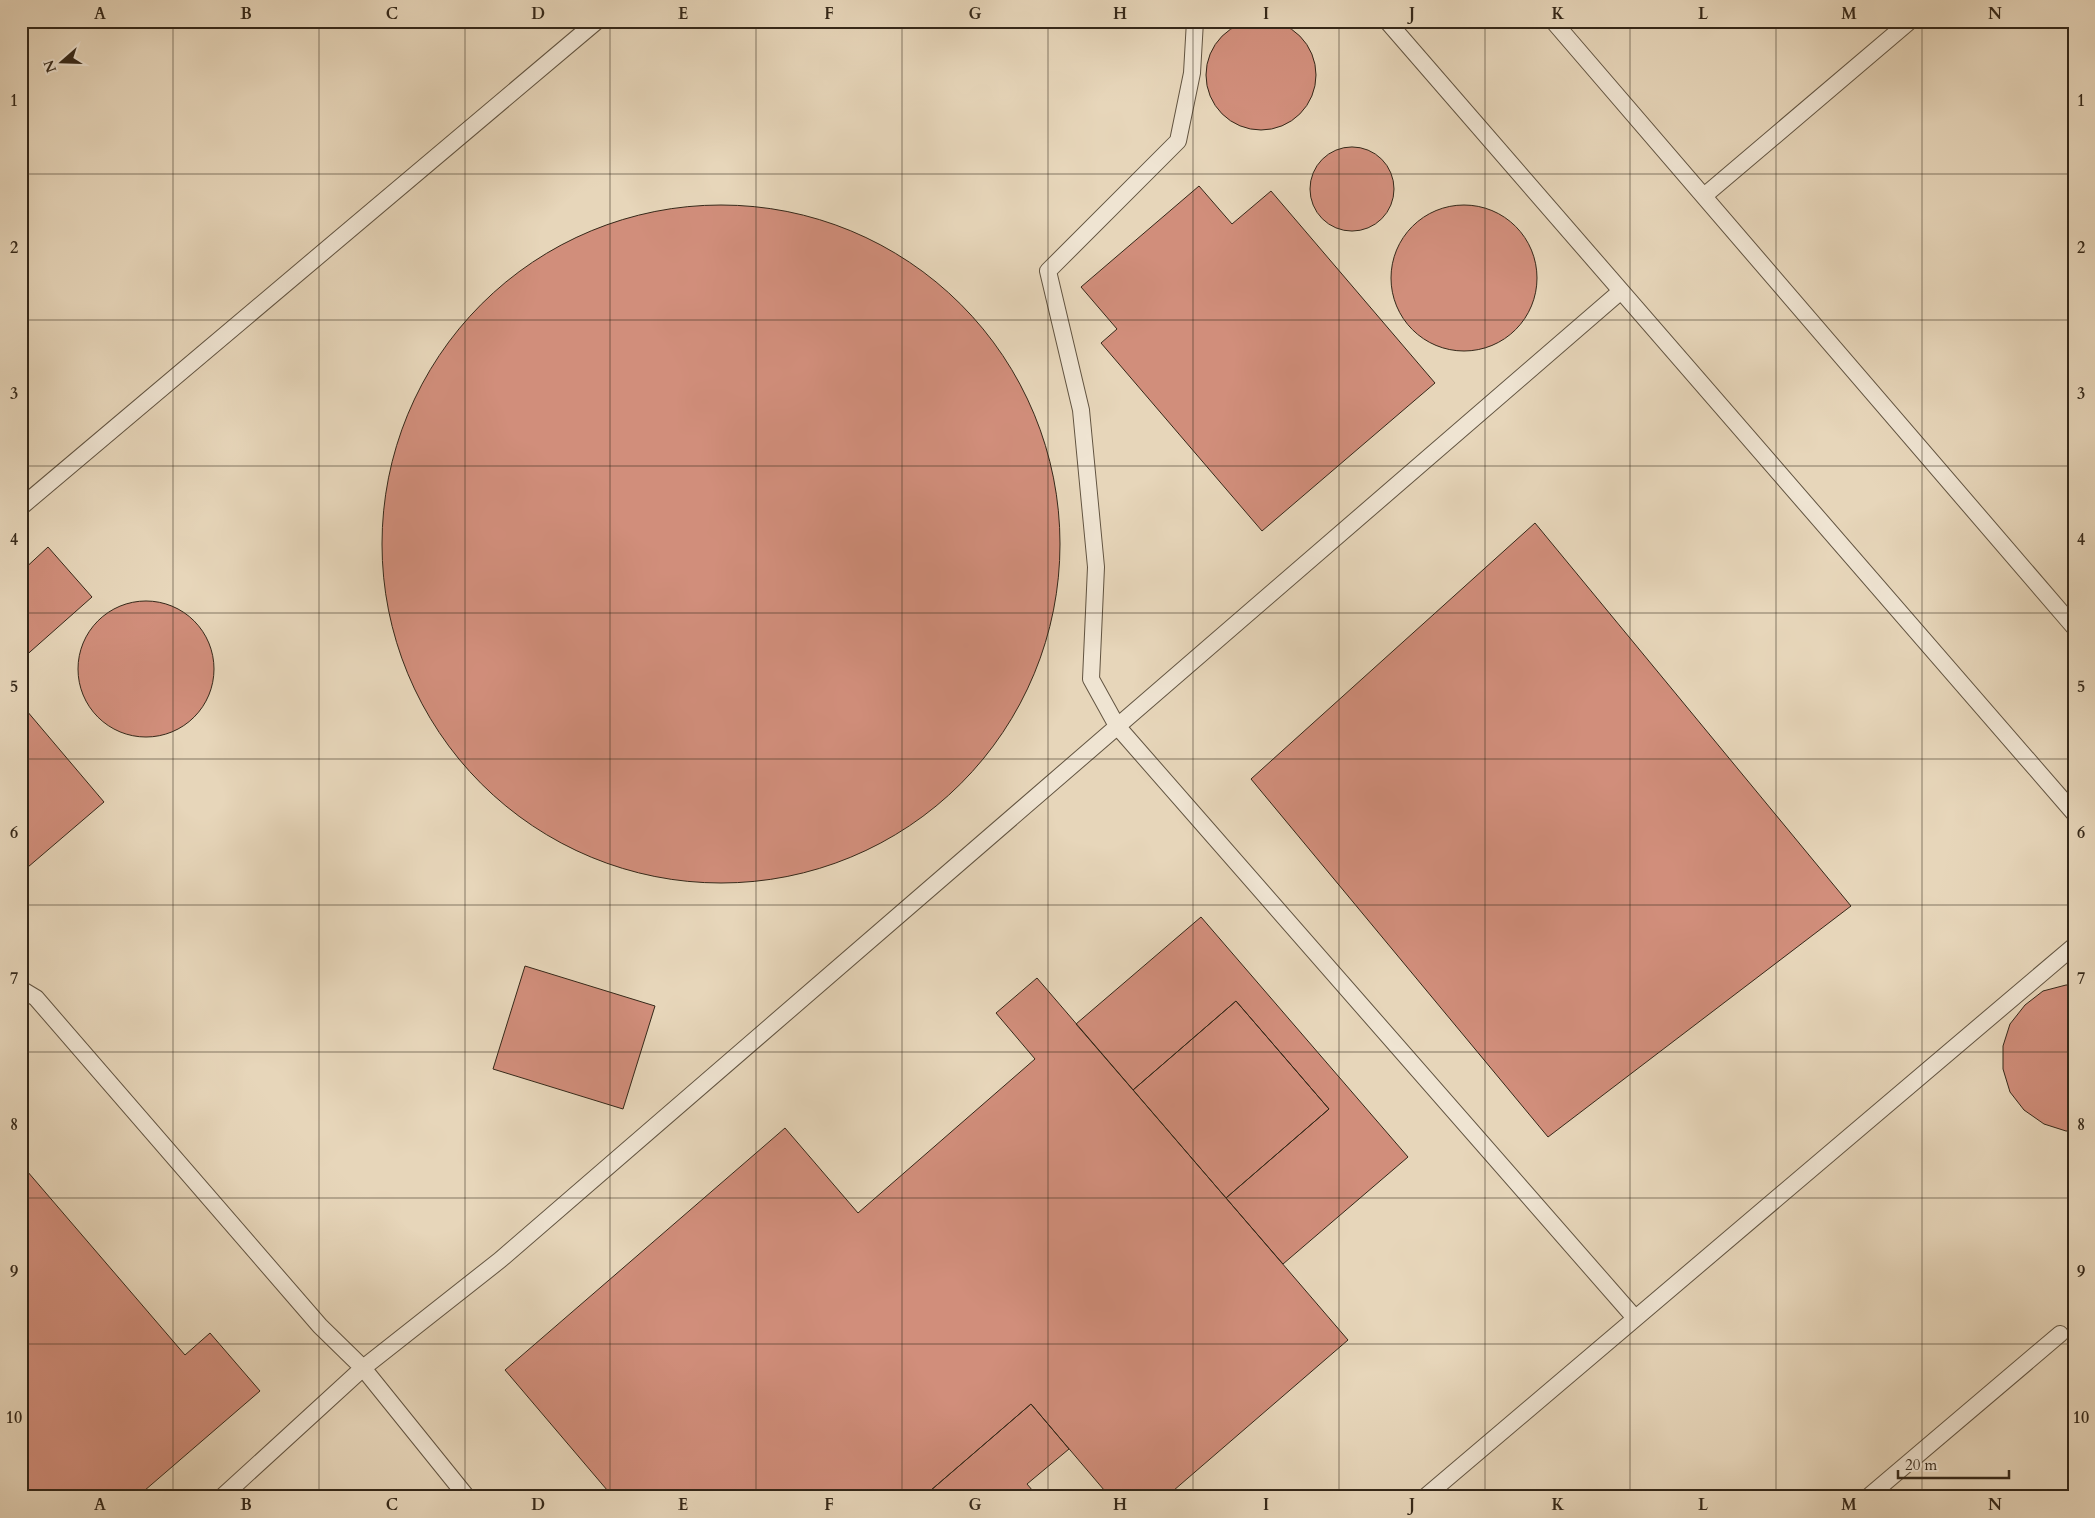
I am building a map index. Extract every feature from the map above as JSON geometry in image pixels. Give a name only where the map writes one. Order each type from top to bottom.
[{"type":"lane","points":[[21,507],[597,21]]},
{"type":"lane","points":[[1195,21],[1192,74],[1178,141],[1048,271],[1081,410],[1096,566],[1091,679],[1117,726],[1635,1318]]},
{"type":"lane","points":[[1387,21],[2074,814]]},
{"type":"lane","points":[[1553,21],[2074,627]]},
{"type":"lane","points":[[1704,196],[1910,21]]},
{"type":"lane","points":[[222,1497],[363,1368],[500,1260],[1621,291]]},
{"type":"lane","points":[[1425,1497],[2074,946]]},
{"type":"lane","points":[[21,989],[36,998],[320,1326],[363,1368],[467,1497]]},
{"type":"lane","points":[[1868,1497],[2060,1334]]},
{"type":"building","points":[[1261,20],[1282,24],[1300,36],[1312,54],[1316,75],[1312,96],[1300,114],[1282,126],[1261,130],[1240,126],[1222,114],[1210,96],[1206,75],[1210,54],[1222,36],[1240,24]]},
{"type":"building","points":[[1352,147],[1368,150],[1382,159],[1391,173],[1394,189],[1391,205],[1382,219],[1368,228],[1352,231],[1336,228],[1322,219],[1313,205],[1310,189],[1313,173],[1322,159],[1336,150]]},
{"type":"building","points":[[1199,186],[1232,224],[1271,191],[1435,383],[1262,531],[1101,343],[1117,329],[1081,287]]},
{"type":"building","points":[[721,205],[787,211],[819,219],[851,231],[881,245],[909,262],[961,304],[1003,356],[1020,384],[1034,414],[1046,446],[1054,478],[1060,544],[1054,610],[1046,642],[1034,674],[1020,704],[1003,732],[961,784],[909,826],[881,843],[851,857],[819,869],[787,877],[721,883],[655,877],[623,869],[591,857],[561,843],[533,826],[481,784],[439,732],[422,704],[408,674],[396,642],[388,610],[382,544],[388,478],[396,446],[408,414],[422,384],[439,356],[481,304],[533,262],[561,245],[591,231],[623,219],[655,211]]},
{"type":"building","points":[[1464,205],[1492,211],[1515,227],[1531,250],[1537,278],[1531,306],[1515,329],[1492,345],[1464,351],[1436,345],[1413,329],[1397,306],[1391,278],[1397,250],[1413,227],[1436,211]]},
{"type":"building","points":[[1535,523],[1851,906],[1548,1137],[1251,779]]},
{"type":"building","points":[[48,547],[92,597],[22,659],[21,572]]},
{"type":"building","points":[[146,601],[172,606],[194,621],[209,643],[214,669],[209,695],[194,717],[172,732],[146,737],[120,732],[98,717],[83,695],[78,669],[83,643],[98,621],[120,606]]},
{"type":"building","points":[[21,704],[104,802],[21,873]]},
{"type":"building","points":[[1201,917],[1408,1157],[1283,1264],[1226,1198],[1329,1109],[1236,1001],[1133,1090],[1076,1024]]},
{"type":"building","points":[[525,966],[655,1006],[623,1109],[493,1069]]},
{"type":"building","points":[[1037,978],[1348,1340],[1166,1497],[1110,1497],[1031,1404],[923,1497],[613,1497],[505,1370],[785,1128],[858,1213],[1035,1059],[996,1013]]},
{"type":"building","points":[[2066,985],[2074,985],[2074,1131],[2066,1131],[2044,1124],[2024,1110],[2010,1092],[2003,1069],[2003,1046],[2010,1024],[2025,1005],[2043,991]]},
{"type":"building","points":[[1236,1001],[1329,1109],[1226,1198],[1133,1090]]},
{"type":"building","points":[[21,1164],[185,1355],[210,1333],[260,1391],[137,1497],[21,1497]]},
{"type":"building","points":[[1031,1404],[1069,1449],[1027,1484],[1038,1497],[923,1497]]}]
